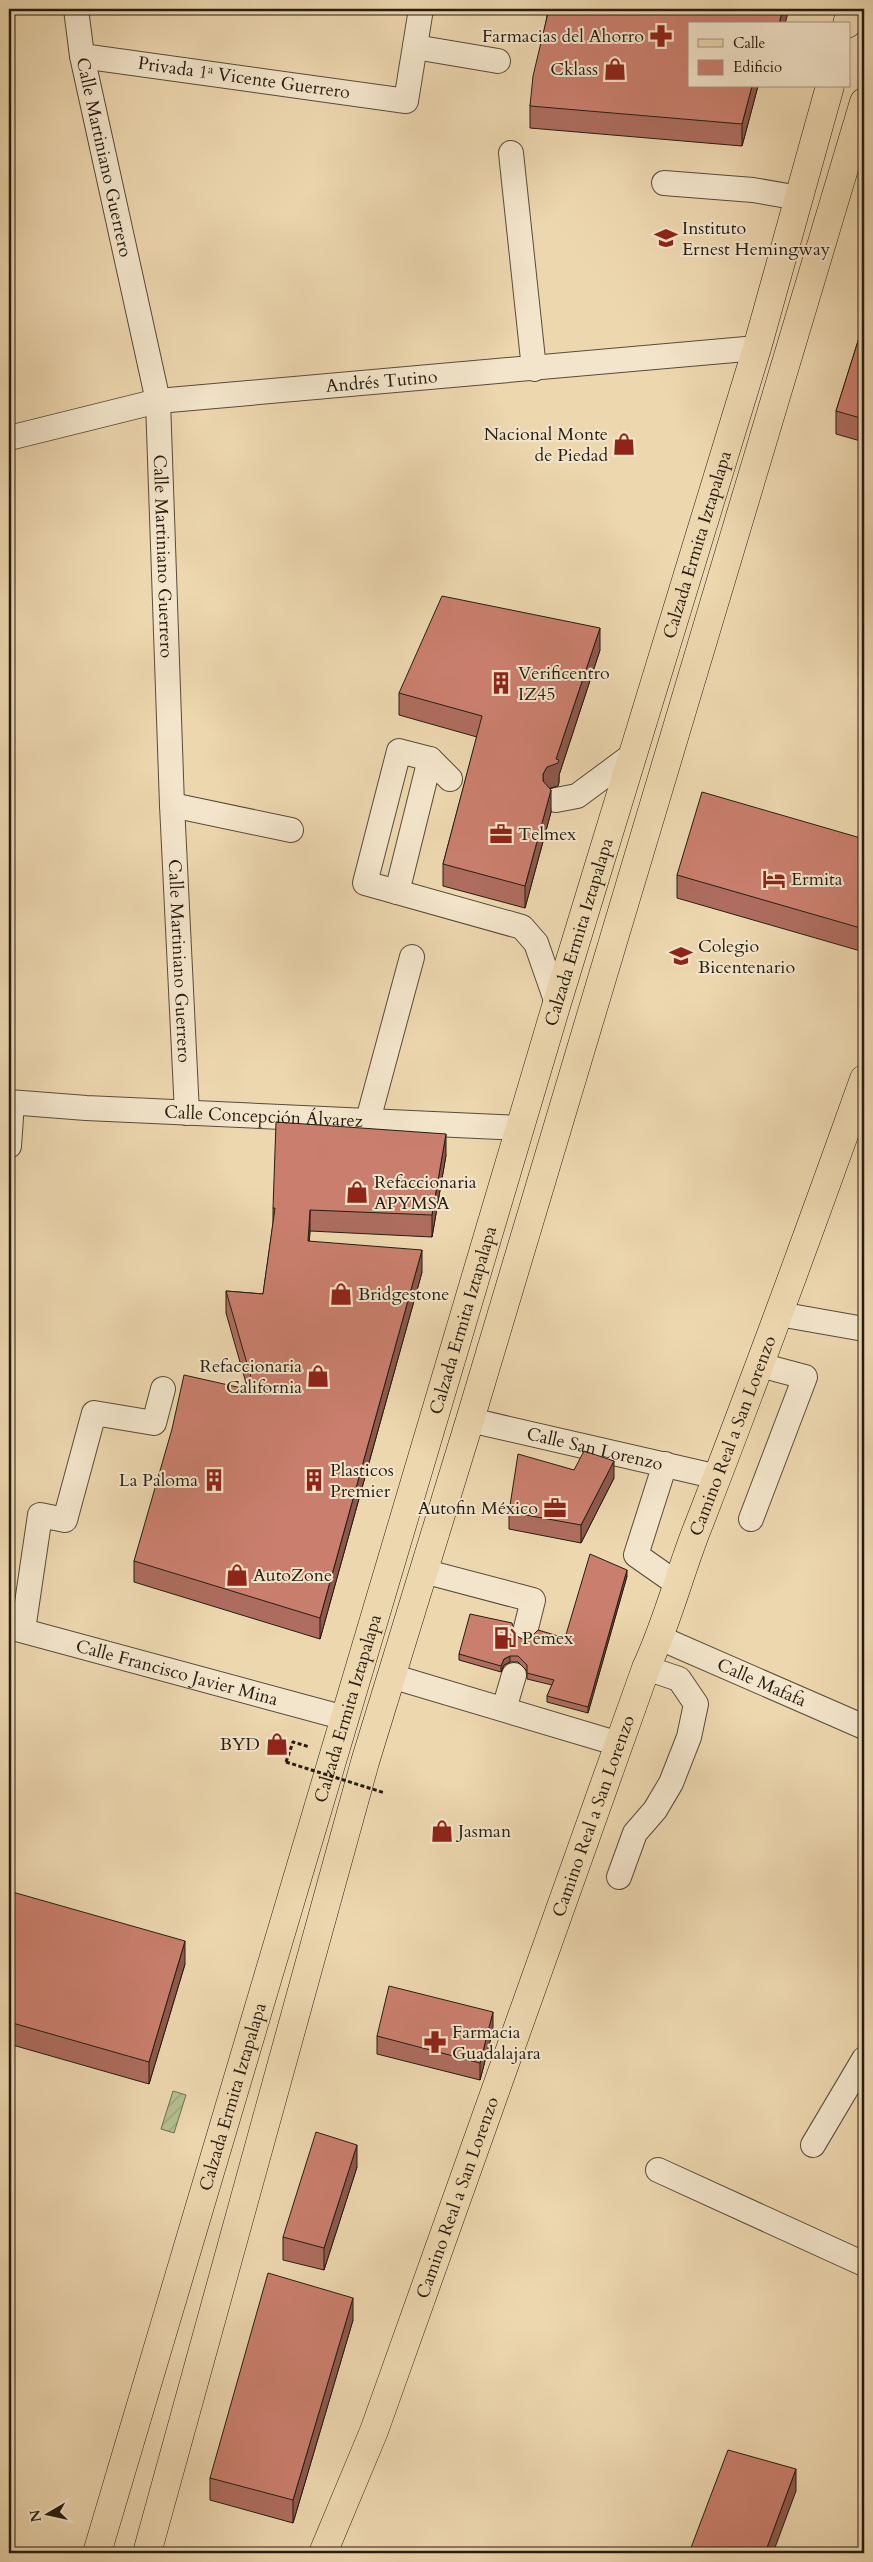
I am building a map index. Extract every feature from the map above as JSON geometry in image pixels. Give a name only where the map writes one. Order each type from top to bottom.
[{"type":"main road","points":[[848,22],[851,9]]},
{"type":"main road","name":"Calzada Ermita Iztapalapa","points":[[97,2553],[519,1128],[631,756],[758,348],[829,88]]},
{"type":"main road","name":"Calzada Ermita Iztapalapa","points":[[147,2553],[365,1762],[470,1420],[864,102]]},
{"type":"main road","name":"Camino Real a San Lorenzo","points":[[323,2553],[374,2431],[646,1668],[660,1638],[676,1583],[760,1365],[864,1080]]},
{"type":"street","name":"Calle Martiniano Guerrero","points":[[76,9],[82,56],[158,401],[172,804],[187,1113]]},
{"type":"street","points":[[422,9],[415,47],[498,61]]},
{"type":"street","name":"Privada 1ª Vicente Guerrero","points":[[82,56],[406,101],[415,47]]},
{"type":"street","points":[[511,153],[534,369]]},
{"type":"street","points":[[664,183],[753,190],[799,198]]},
{"type":"street","name":"Andrés Tutino","points":[[9,438],[158,401],[758,348]]},
{"type":"street","points":[[450,779],[430,759],[399,751],[365,883],[522,928],[536,943],[557,1003]]},
{"type":"street","points":[[556,800],[577,796],[631,756]]},
{"type":"street","points":[[397,892],[430,759]]},
{"type":"street","points":[[172,804],[291,830]]},
{"type":"street","points":[[368,1120],[412,957]]},
{"type":"street","points":[[9,1146],[11,1102]]},
{"type":"street","name":"Calle Concepción Álvarez","points":[[11,1102],[187,1113],[519,1128]]},
{"type":"street","points":[[779,1314],[864,1329]]},
{"type":"street","points":[[751,1519],[805,1377],[760,1365]]},
{"type":"street","points":[[16,1628],[40,1515],[65,1520],[94,1413],[154,1423],[163,1389]]},
{"type":"street","name":"Calle San Lorenzo","points":[[470,1420],[718,1477]]},
{"type":"street","points":[[665,1464],[636,1555],[676,1583]]},
{"type":"street","points":[[423,1571],[533,1600],[525,1632]]},
{"type":"street","name":"Calle Francisco Javier Mina","points":[[16,1628],[345,1718]]},
{"type":"street","name":"Calle Mafafa","points":[[660,1638],[864,1728]]},
{"type":"street","points":[[619,1876],[634,1833],[655,1810],[671,1783],[689,1737],[696,1704],[679,1679],[646,1668]]},
{"type":"street","points":[[504,1709],[514,1675]]},
{"type":"street","points":[[391,1676],[619,1744]]},
{"type":"street","points":[[813,2145],[864,2059]]},
{"type":"street","points":[[658,2170],[864,2264]]},
{"type":"path","points":[[293,1742],[286,1762],[385,1793]]},
{"type":"green space","points":[[173,2091],[186,2095],[174,2133],[161,2129]]},
{"type":"building","name":"Cklass","points":[[549,9],[783,9],[780,22],[688,22],[688,88],[751,88],[742,124],[530,106],[533,76]]},
{"type":"building","points":[[864,322],[864,419],[836,411]]},
{"type":"building","points":[[442,596],[600,628],[556,759],[559,760],[558,763],[547,767],[543,774],[543,781],[551,790],[525,886],[443,864],[482,716],[399,693]]},
{"type":"building","name":"Ermita","points":[[702,792],[864,839],[864,929],[677,875]]},
{"type":"building","points":[[276,1122],[446,1134],[432,1215],[310,1210],[308,1241],[422,1250],[320,1618],[134,1561],[172,1429],[184,1375],[255,1391],[226,1291],[263,1294],[275,1208],[273,1208]]},
{"type":"building","name":"Autofin México","points":[[584,1451],[614,1461],[581,1525],[509,1512],[518,1454],[574,1470]]},
{"type":"building","name":"Pemex","points":[[590,1554],[627,1570],[588,1707],[547,1696],[554,1680],[527,1673],[527,1665],[518,1656],[510,1656],[504,1659],[501,1666],[459,1654],[470,1614],[512,1623],[515,1635],[522,1639],[529,1639],[538,1630],[565,1638]]},
{"type":"building","points":[[9,1891],[185,1941],[149,2062],[9,2022]]},
{"type":"building","name":"Farmacia Guadalajara","points":[[389,1986],[493,2012],[480,2063],[377,2036]]},
{"type":"building","points":[[316,2132],[357,2145],[324,2248],[283,2237]]},
{"type":"building","points":[[268,2273],[353,2298],[293,2500],[210,2478]]},
{"type":"building","points":[[728,2450],[796,2469],[765,2553],[689,2553]]},
{"type":"place","name":"Farmacias del Ahorro","points":[[661,36]]},
{"type":"place","name":"Cklass","points":[[615,69]]},
{"type":"place","name":"Instituto Ernest Hemingway","points":[[666,238]]},
{"type":"place","name":"Nacional Monte de Piedad","points":[[624,444]]},
{"type":"place","name":"Verificentro IZ45","points":[[501,683]]},
{"type":"place","name":"Telmex","points":[[501,834]]},
{"type":"place","name":"Ermita","points":[[774,879]]},
{"type":"place","name":"Colegio Bicentenario","points":[[681,956]]},
{"type":"place","name":"Refaccionaria APYMSA","points":[[357,1192]]},
{"type":"place","name":"Bridgestone","points":[[341,1294]]},
{"type":"place","name":"Refaccionaria California","points":[[318,1376]]},
{"type":"place","name":"La Paloma","points":[[214,1480]]},
{"type":"place","name":"Plasticos Premier","points":[[314,1480]]},
{"type":"place","name":"Autofin México","points":[[555,1508]]},
{"type":"place","name":"AutoZone","points":[[237,1575]]},
{"type":"place","name":"Pemex","points":[[505,1638]]},
{"type":"place","name":"BYD","points":[[277,1744]]},
{"type":"place","name":"Jasman","points":[[442,1831]]},
{"type":"place","name":"Farmacia Guadalajara","points":[[435,2042]]}]
